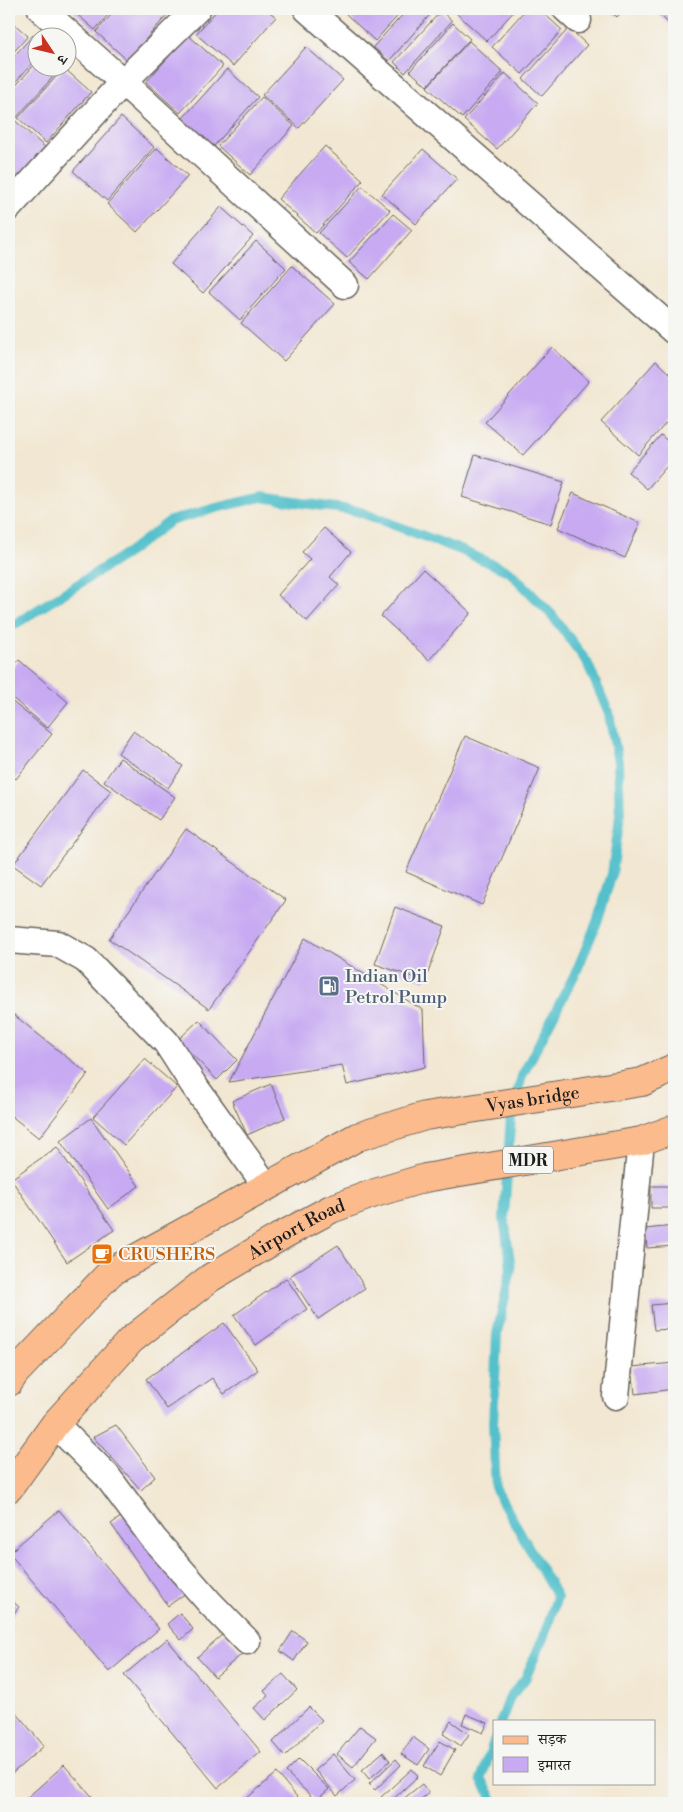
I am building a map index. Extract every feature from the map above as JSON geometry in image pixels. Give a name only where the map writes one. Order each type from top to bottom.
[{"type":"main road","name":"Vyas bridge","points":[[9,1382],[15,1373],[111,1272],[358,1137],[425,1116],[642,1082],[674,1068]]},
{"type":"main road","name":"Airport Road","points":[[9,1488],[55,1424],[131,1340],[210,1278],[331,1209],[425,1178],[636,1142],[674,1129]]},
{"type":"street","points":[[41,9],[345,285]]},
{"type":"street","points":[[9,207],[123,82],[197,9]]},
{"type":"street","points":[[306,9],[674,331]]},
{"type":"street","points":[[9,940],[58,944],[86,960],[166,1042],[193,1084],[267,1187]]},
{"type":"street","points":[[616,1396],[636,1142]]},
{"type":"street","points":[[55,1424],[107,1476],[153,1538],[210,1603],[247,1641]]},
{"type":"building","points":[[71,9],[113,9],[95,30]]},
{"type":"building","points":[[116,9],[164,9],[169,13],[127,60],[96,32]]},
{"type":"building","points":[[218,9],[266,9],[276,17],[233,66],[196,34]]},
{"type":"building","points":[[351,9],[404,9],[375,41],[346,14]]},
{"type":"building","points":[[408,9],[435,9],[389,61],[373,47]]},
{"type":"building","points":[[460,9],[516,9],[487,41],[456,13]]},
{"type":"building","points":[[526,9],[539,9],[562,30],[522,74],[492,47]]},
{"type":"building","points":[[608,9],[625,9],[617,17]]},
{"type":"building","points":[[653,9],[674,9],[674,28]]},
{"type":"building","points":[[441,11],[452,21],[405,73],[394,62]]},
{"type":"building","points":[[12,22],[28,36],[9,57],[9,23]]},
{"type":"building","points":[[453,23],[470,39],[427,86],[410,71]]},
{"type":"building","points":[[569,28],[587,45],[542,96],[523,79]]},
{"type":"building","points":[[188,35],[223,66],[180,113],[146,82]]},
{"type":"building","points":[[28,41],[28,68],[9,89],[9,62]]},
{"type":"building","points":[[469,41],[503,72],[462,118],[427,87]]},
{"type":"building","points":[[306,47],[343,80],[299,128],[262,95]]},
{"type":"building","points":[[227,69],[258,97],[213,147],[182,119]]},
{"type":"building","points":[[28,72],[28,78],[52,78],[16,118],[9,111],[9,93]]},
{"type":"building","points":[[505,73],[538,103],[497,149],[464,120]]},
{"type":"building","points":[[55,78],[75,78],[91,92],[46,143],[18,118]]},
{"type":"building","points":[[262,97],[294,126],[250,175],[218,146]]},
{"type":"building","points":[[9,115],[49,151],[9,196]]},
{"type":"building","points":[[121,117],[154,147],[107,201],[73,171]]},
{"type":"building","points":[[325,146],[363,180],[316,233],[278,199]]},
{"type":"building","points":[[157,148],[188,176],[137,232],[107,204]]},
{"type":"building","points":[[423,149],[457,179],[416,224],[382,194]]},
{"type":"building","points":[[362,186],[390,210],[347,258],[319,233]]},
{"type":"building","points":[[221,207],[253,236],[203,293],[171,264]]},
{"type":"building","points":[[393,214],[412,230],[369,279],[349,262]]},
{"type":"building","points":[[256,241],[286,268],[240,320],[209,292]]},
{"type":"building","points":[[292,266],[335,304],[284,361],[241,323]]},
{"type":"building","points":[[552,347],[589,381],[523,455],[485,422]]},
{"type":"building","points":[[656,361],[674,378],[674,414],[638,455],[601,422]]},
{"type":"building","points":[[661,435],[674,447],[674,458],[647,489],[628,472]]},
{"type":"building","points":[[475,455],[564,482],[551,524],[462,497]]},
{"type":"building","points":[[573,493],[640,523],[625,558],[558,528]]},
{"type":"building","points":[[324,528],[351,552],[330,577],[339,585],[307,621],[278,595],[310,559],[302,552]]},
{"type":"building","points":[[423,569],[471,613],[429,660],[381,616]]},
{"type":"building","points":[[19,660],[68,702],[47,728],[9,695],[9,672]]},
{"type":"building","points":[[9,699],[52,734],[16,779],[9,773]]},
{"type":"building","points":[[133,731],[183,766],[168,788],[118,753]]},
{"type":"building","points":[[465,736],[540,768],[482,905],[406,872]]},
{"type":"building","points":[[120,758],[175,797],[159,820],[104,781]]},
{"type":"building","points":[[83,770],[111,791],[41,885],[13,865]]},
{"type":"building","points":[[186,829],[286,900],[209,1009],[109,939]]},
{"type":"building","points":[[395,907],[445,926],[425,981],[375,964]]},
{"type":"building","points":[[305,938],[423,1010],[425,1067],[347,1085],[342,1065],[229,1082]]},
{"type":"building","points":[[9,1011],[88,1074],[39,1138],[9,1114]]},
{"type":"building","points":[[199,1020],[237,1060],[217,1080],[178,1040]]},
{"type":"building","points":[[145,1059],[177,1087],[124,1145],[93,1117]]},
{"type":"building","points":[[271,1084],[285,1118],[247,1135],[232,1101]]},
{"type":"building","points":[[91,1118],[139,1186],[108,1209],[60,1141]]},
{"type":"building","points":[[57,1147],[114,1230],[67,1262],[11,1179]]},
{"type":"building","points":[[651,1186],[674,1186],[674,1208],[651,1208]]},
{"type":"building","points":[[674,1226],[674,1246],[647,1248],[645,1229]]},
{"type":"building","points":[[338,1245],[365,1288],[318,1319],[290,1276]]},
{"type":"building","points":[[286,1278],[307,1309],[256,1345],[234,1315]]},
{"type":"building","points":[[674,1303],[674,1329],[654,1330],[651,1305]]},
{"type":"building","points":[[224,1323],[258,1370],[224,1394],[212,1378],[167,1409],[146,1379]]},
{"type":"building","points":[[674,1363],[674,1389],[635,1394],[632,1367]]},
{"type":"building","points":[[116,1425],[155,1477],[141,1490],[93,1437]]},
{"type":"building","points":[[59,1510],[159,1629],[109,1672],[9,1553]]},
{"type":"building","points":[[129,1511],[186,1593],[168,1606],[111,1524]]},
{"type":"building","points":[[9,1598],[19,1607],[9,1619]]},
{"type":"building","points":[[180,1613],[193,1629],[181,1640],[167,1624]]},
{"type":"building","points":[[293,1631],[307,1641],[294,1661],[280,1651]]},
{"type":"building","points":[[224,1633],[242,1654],[215,1677],[197,1657]]},
{"type":"building","points":[[167,1639],[261,1752],[218,1788],[124,1675]]},
{"type":"building","points":[[283,1674],[297,1690],[265,1720],[254,1708],[268,1696],[264,1691]]},
{"type":"building","points":[[9,1704],[44,1746],[9,1776]]},
{"type":"building","points":[[309,1707],[322,1720],[285,1756],[273,1742]]},
{"type":"building","points":[[466,1714],[488,1723],[483,1733],[462,1724]]},
{"type":"building","points":[[451,1721],[469,1734],[461,1746],[443,1734]]},
{"type":"building","points":[[360,1726],[376,1738],[353,1767],[337,1754]]},
{"type":"building","points":[[413,1737],[429,1749],[418,1765],[401,1754]]},
{"type":"building","points":[[440,1741],[455,1750],[440,1776],[424,1766]]},
{"type":"building","points":[[383,1752],[390,1761],[369,1779],[362,1770]]},
{"type":"building","points":[[333,1754],[355,1780],[337,1796],[315,1770]]},
{"type":"building","points":[[299,1759],[329,1789],[316,1801],[286,1772]]},
{"type":"building","points":[[396,1759],[401,1765],[375,1790],[369,1784]]},
{"type":"building","points":[[64,1765],[98,1803],[21,1803]]},
{"type":"building","points":[[412,1769],[418,1776],[389,1803],[386,1803],[381,1797]]},
{"type":"building","points":[[277,1773],[302,1803],[241,1803]]},
{"type":"building","points":[[422,1784],[429,1793],[416,1803],[398,1803]]},
{"type":"waterway","points":[[9,628],[129,552],[170,521],[262,497],[357,511],[458,549],[510,572],[552,615],[587,662],[609,714],[618,762],[620,816],[612,874],[597,922],[577,970],[522,1076],[511,1116],[504,1218],[511,1269],[497,1334],[493,1424],[496,1490],[557,1597],[544,1636],[525,1679],[510,1697],[501,1720]]},
{"type":"waterway","points":[[493,1744],[481,1779],[495,1803]]},
{"type":"place","name":"Indian Oil Petrol Pump","points":[[329,986]]},
{"type":"place","name":"CRUSHERS","points":[[102,1254]]}]
